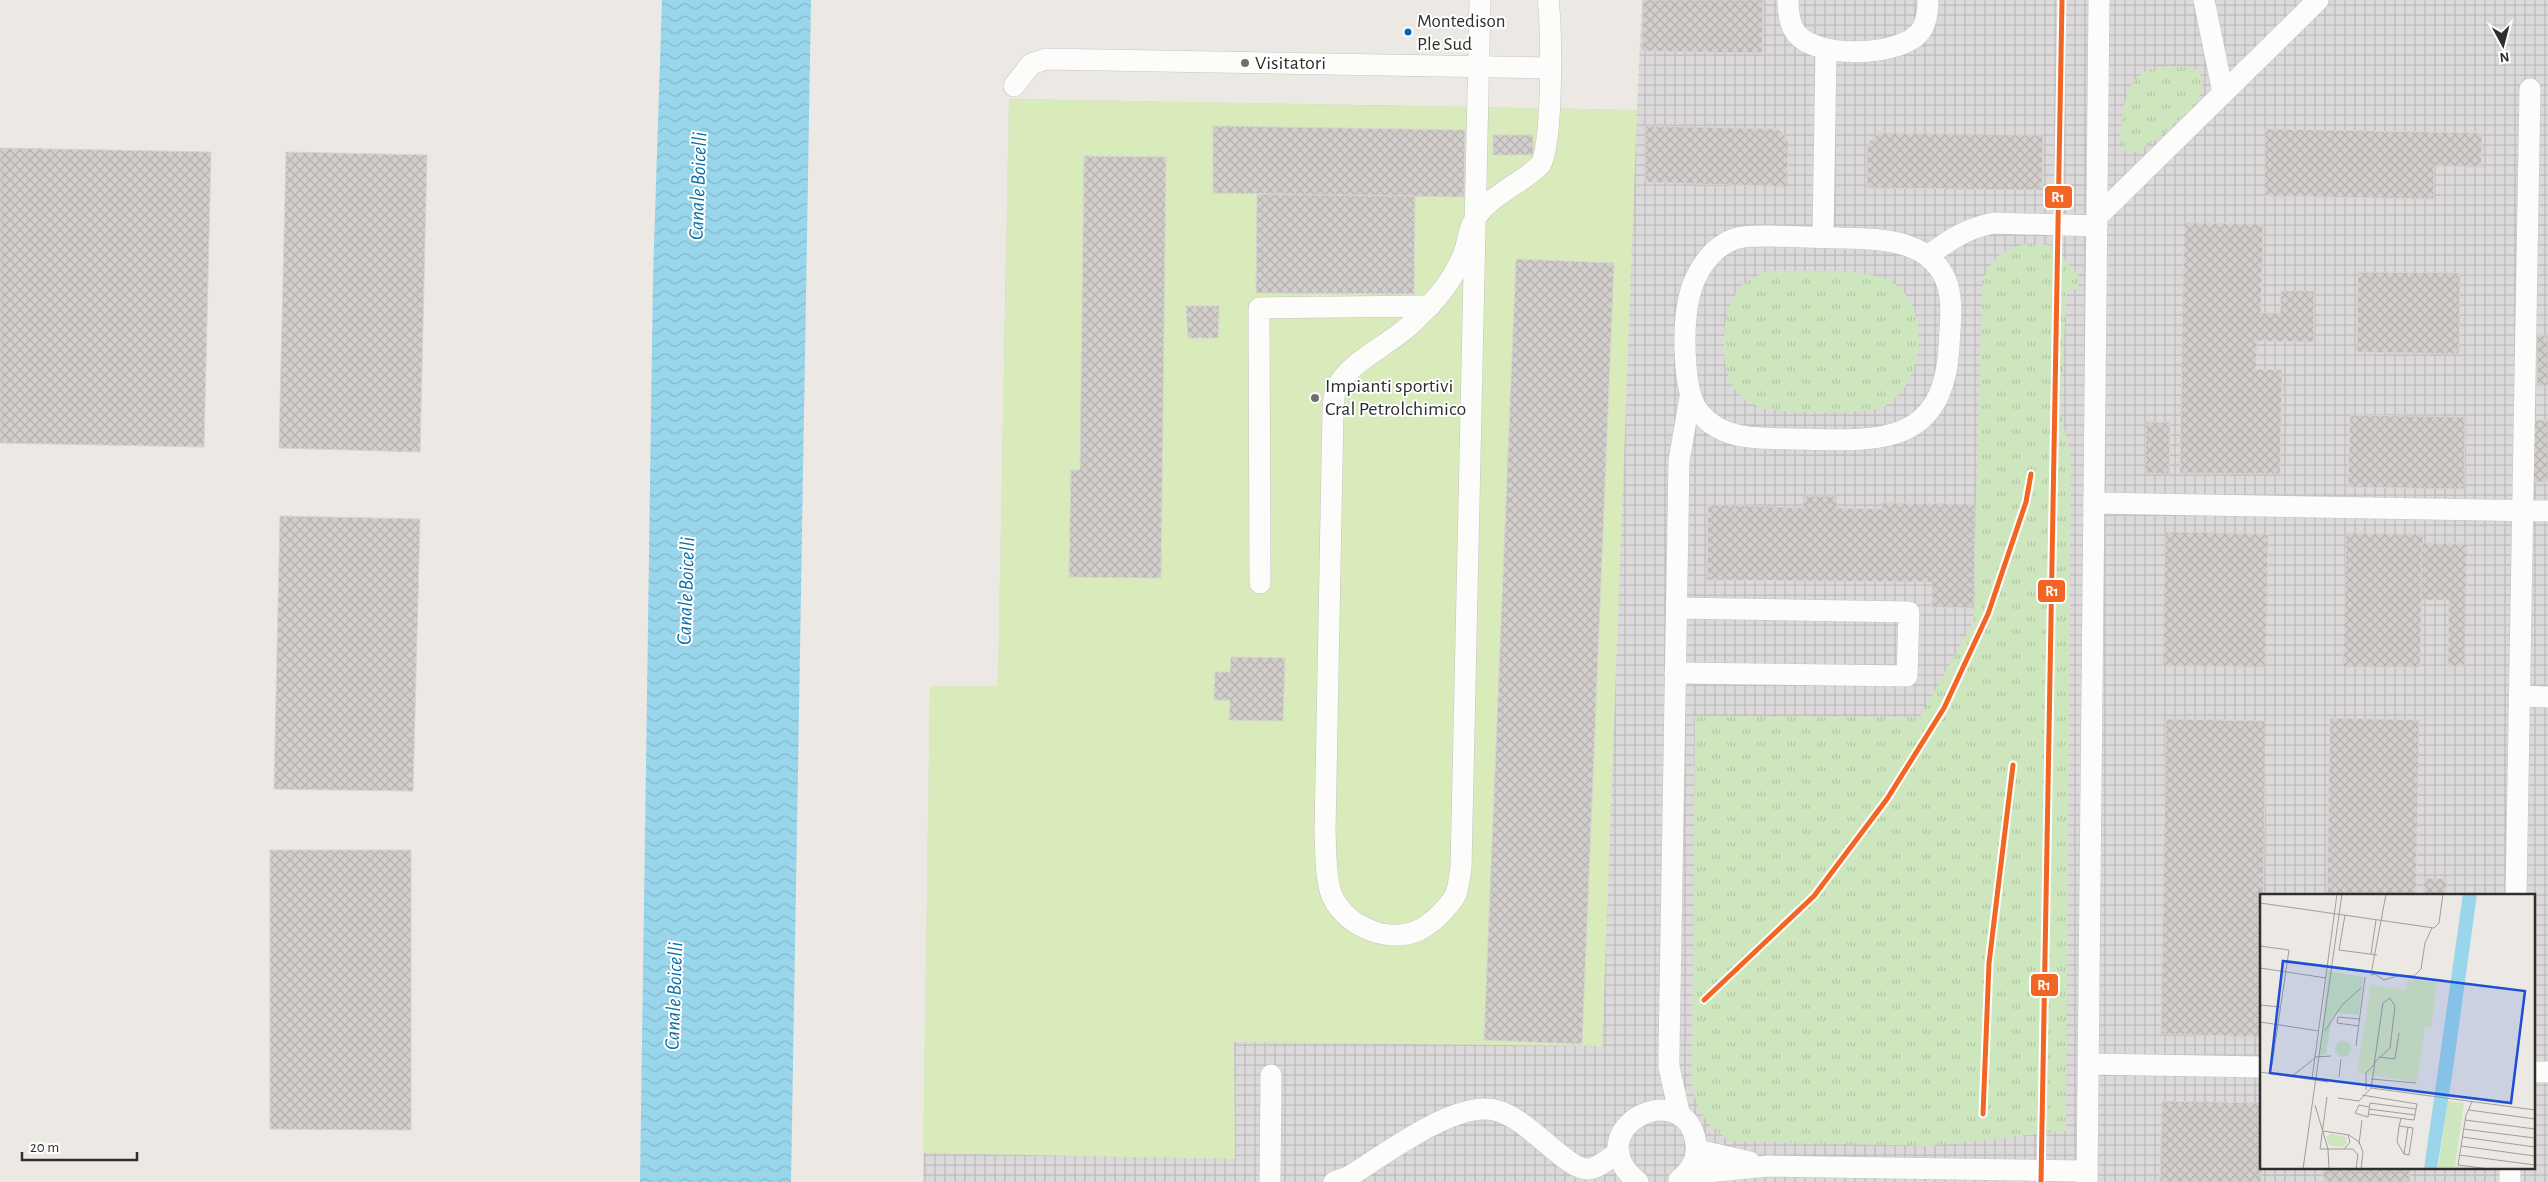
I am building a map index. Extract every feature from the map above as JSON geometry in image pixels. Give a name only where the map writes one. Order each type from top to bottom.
[{"type":"lane","points":[[1480,0],[1474,220],[1461,868],[1455,896],[1438,916],[1416,931],[1392,934],[1363,929],[1342,913],[1331,893],[1326,862],[1333,411],[1336,389],[1355,365],[1397,337],[1430,306],[1454,278],[1465,251],[1474,220],[1495,198],[1542,163],[1546,152],[1549,121],[1548,0]]},
{"type":"lane","points":[[1788,0],[1790,23],[1796,34],[1806,42],[1826,48],[1874,50],[1906,43],[1918,35],[1924,24],[1928,0]]},
{"type":"lane","points":[[1682,1178],[1768,1166],[2087,1176],[2099,0]]},
{"type":"lane","points":[[2204,0],[2223,93]]},
{"type":"lane","points":[[1928,256],[1949,240],[1978,226],[1994,223],[2097,222],[2223,93],[2318,0]]},
{"type":"lane","points":[[1822,237],[1826,48]]},
{"type":"lane","points":[[1014,86],[1031,64],[1046,59],[1549,68]]},
{"type":"lane","points":[[2516,894],[2521,696],[2530,89]]},
{"type":"lane","points":[[1680,1116],[1669,1067],[1679,462],[1690,397],[1686,376],[1689,295],[1701,267],[1720,247],[1737,239],[1762,236],[1883,239],[1918,249],[1928,256],[1943,272],[1951,306],[1948,365],[1936,404],[1922,419],[1906,429],[1882,437],[1861,440],[1733,436],[1706,420],[1690,397]]},
{"type":"lane","points":[[1260,583],[1260,308],[1430,306]]},
{"type":"lane","points":[[2094,503],[2548,512]]},
{"type":"lane","points":[[1675,673],[1907,676],[1909,612],[1677,608]]},
{"type":"lane","points":[[2521,696],[2548,697]]},
{"type":"lane","points":[[2089,1064],[2260,1068]]},
{"type":"lane","points":[[1650,1110],[1669,1067]]},
{"type":"lane","points":[[1270,1182],[1271,1075]]},
{"type":"lane","points":[[1334,1182],[1350,1176],[1444,1119],[1473,1110],[1495,1110],[1511,1115],[1575,1167],[1618,1166],[1638,1182]]},
{"type":"lane","points":[[1618,1166],[1620,1139],[1624,1128],[1632,1118],[1650,1110],[1668,1110],[1680,1116],[1690,1126],[1695,1137],[1697,1150],[1694,1163],[1682,1178]]},
{"type":"lane","points":[[1697,1150],[1768,1166]]},
{"type":"shaded area","points":[[1642,0],[2548,0],[2548,1182],[923,1182],[930,686],[998,686],[1009,99],[1637,110]]},
{"type":"green space","points":[[2181,66],[2195,69],[2199,72],[2202,81],[2200,96],[2184,115],[2148,146],[2135,152],[2123,151],[2120,137],[2128,91],[2139,76],[2157,67]]},
{"type":"green space","name":"Impianti sportivi Cral Petrolchimico","points":[[1009,99],[1637,110],[1602,1046],[1234,1042],[1235,1159],[923,1153],[930,686],[998,686]]},
{"type":"green space","points":[[2032,243],[2053,246],[2078,275],[2079,289],[2067,290],[2060,410],[2071,457],[2066,1131],[1929,1146],[1731,1141],[1715,1130],[1704,1117],[1696,1101],[1692,1082],[1695,716],[1920,717],[1973,622],[1982,283],[1985,274],[1995,260],[2007,250]]},
{"type":"green space","points":[[1770,271],[1853,272],[1884,278],[1894,283],[1905,294],[1913,307],[1919,338],[1914,368],[1908,383],[1899,395],[1887,405],[1877,409],[1836,412],[1771,410],[1756,406],[1743,398],[1735,389],[1725,363],[1724,331],[1727,316],[1739,288],[1751,278]]},
{"type":"water","name":"Canale Boicelli","points":[[662,0],[811,0],[791,1182],[640,1182],[653,276]]},
{"type":"building","points":[[1643,0],[1763,0],[1762,53],[1642,51]]},
{"type":"building","points":[[1213,126],[1465,130],[1464,197],[1213,193]]},
{"type":"building","points":[[1645,126],[1777,129],[1782,132],[1788,142],[1787,187],[1645,182]]},
{"type":"building","points":[[2265,129],[2482,133],[2481,167],[2434,166],[2434,199],[2264,196]]},
{"type":"building","points":[[1879,133],[2043,135],[2042,190],[1867,188],[1867,147],[1870,141]]},
{"type":"building","points":[[1493,135],[1533,135],[1533,155],[1493,155]]},
{"type":"building","points":[[0,148],[211,152],[204,447],[0,443]]},
{"type":"building","points":[[286,152],[427,155],[420,452],[279,448]]},
{"type":"building","points":[[1084,156],[1166,157],[1161,578],[1069,577],[1071,470],[1080,470]]},
{"type":"building","points":[[1257,194],[1415,196],[1414,294],[1256,293]]},
{"type":"building","points":[[2184,223],[2263,224],[2261,313],[2280,313],[2281,291],[2314,291],[2314,342],[2257,341],[2256,369],[2282,370],[2280,474],[2180,473]]},
{"type":"building","points":[[1516,259],[1614,263],[1582,1044],[1484,1040]]},
{"type":"building","points":[[2358,272],[2460,273],[2459,354],[2357,352]]},
{"type":"building","points":[[1186,306],[1219,306],[1218,338],[1188,338]]},
{"type":"building","points":[[2537,335],[2548,336],[2548,386],[2537,386]]},
{"type":"building","points":[[2350,415],[2465,417],[2464,489],[2348,487]]},
{"type":"building","points":[[2534,420],[2548,420],[2548,482],[2533,482]]},
{"type":"building","points":[[2146,422],[2170,422],[2169,474],[2145,473]]},
{"type":"building","points":[[1803,496],[1837,496],[1837,508],[1882,509],[1882,503],[1975,504],[1974,608],[1932,607],[1932,582],[1707,580],[1708,504],[1803,508]]},
{"type":"building","points":[[280,516],[420,519],[413,791],[274,789]]},
{"type":"building","points":[[2165,532],[2268,534],[2266,667],[2163,666]]},
{"type":"building","points":[[2346,533],[2423,534],[2420,667],[2343,667]]},
{"type":"building","points":[[2422,543],[2467,544],[2465,666],[2448,667],[2449,600],[2421,600]]},
{"type":"building","points":[[1231,657],[1285,658],[1283,721],[1229,720],[1230,700],[1214,700],[1215,672],[1230,672]]},
{"type":"building","points":[[2330,718],[2419,720],[2416,894],[2327,894]]},
{"type":"building","points":[[2166,719],[2266,721],[2263,894],[2260,894],[2260,1037],[2161,1034]]},
{"type":"building","points":[[270,850],[411,850],[411,1130],[270,1129]]},
{"type":"building","points":[[2424,878],[2447,879],[2446,894],[2423,894]]},
{"type":"building","points":[[2162,1101],[2260,1103],[2261,1182],[2160,1182]]},
{"type":"building","points":[[2323,1170],[2410,1170],[2410,1182],[2323,1182]]},
{"type":"transit line","name":"R1","points":[[2041,1182],[2062,0]]},
{"type":"transit line","name":"R1","points":[[1704,1000],[1814,896],[1887,799],[1944,708],[1988,614],[2026,502],[2031,474]]},
{"type":"transit line","name":"R1","points":[[1983,1114],[1989,963],[2013,765]]},
{"type":"place","name":"Montedison P.le Sud","points":[[1408,32]]},
{"type":"place","name":"Visitatori","points":[[1245,63]]},
{"type":"place","name":"Impianti sportivi Cral Petrolchimico","points":[[1315,398]]}]
